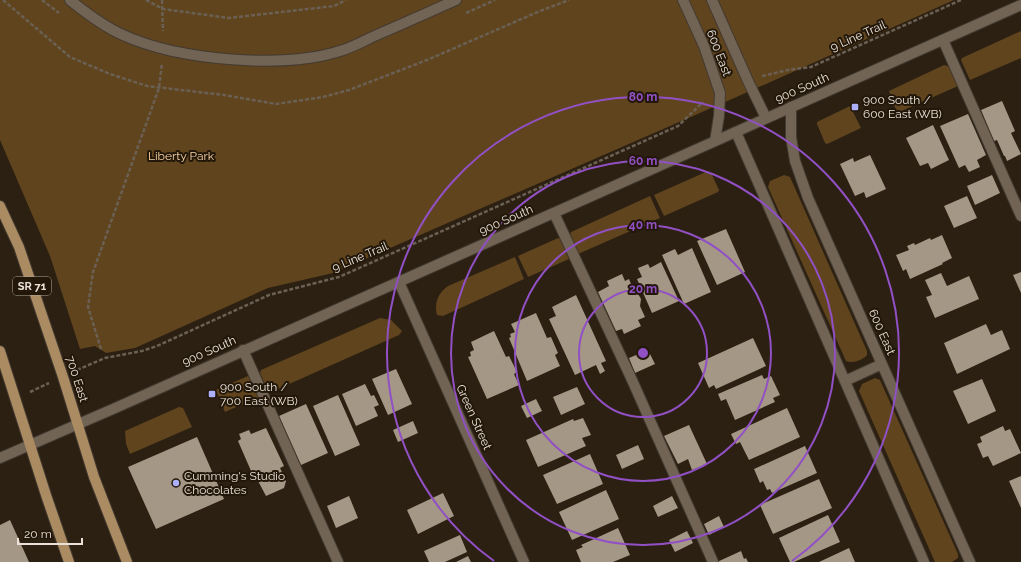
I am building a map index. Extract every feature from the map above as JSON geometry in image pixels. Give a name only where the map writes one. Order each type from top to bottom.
[{"type":"main road","name":"700 East","points":[[0,206],[18,247],[63,377],[94,477],[127,562]]},
{"type":"main road","points":[[0,352],[59,535],[70,562]]},
{"type":"street","points":[[70,0],[95,19],[123,35],[163,49],[208,57],[283,61],[313,57],[342,50],[456,0]]},
{"type":"street","name":"600 East","points":[[683,0],[704,46],[720,93],[719,116],[714,141]]},
{"type":"street","name":"600 East","points":[[712,0],[766,118]]},
{"type":"street","name":"900 South","points":[[0,458],[1021,5]]},
{"type":"street","points":[[943,40],[1021,216]]},
{"type":"street","name":"600 East","points":[[791,107],[791,137],[798,172],[808,198],[970,562]]},
{"type":"street","points":[[736,132],[924,562]]},
{"type":"street","points":[[554,213],[632,380],[713,562]]},
{"type":"street","name":"Green Street","points":[[399,282],[524,562]]},
{"type":"street","points":[[243,350],[338,562]]},
{"type":"street","points":[[845,381],[882,364]]},
{"type":"path","points":[[146,0],[163,9],[229,18],[334,6],[346,0]]},
{"type":"path","points":[[162,0],[163,34]]},
{"type":"path","name":"9 Line Trail","points":[[759,76],[788,70],[811,68],[961,0]]},
{"type":"path","points":[[101,349],[88,307],[93,272],[159,88],[162,61]]},
{"type":"path","name":"9 Line Trail","points":[[16,398],[105,358],[142,351],[156,346],[269,295],[339,277],[678,126],[708,99]]},
{"type":"green space","name":"Liberty Park","points":[[0,0],[954,0],[741,95],[333,273],[268,288],[135,348],[106,353],[95,346],[80,349],[50,256],[0,140]]},
{"type":"green space","points":[[1021,31],[1021,58],[970,80],[961,60],[962,58]]},
{"type":"green space","points":[[944,65],[950,67],[958,86],[897,113],[889,91]]},
{"type":"green space","points":[[850,106],[861,128],[827,144],[825,143],[817,122]]},
{"type":"green space","points":[[708,171],[712,175],[719,190],[718,192],[664,216],[654,195]]},
{"type":"green space","points":[[784,175],[790,177],[867,351],[867,355],[860,360],[854,362],[846,361],[768,187],[770,181]]},
{"type":"green space","points":[[650,196],[660,218],[578,254],[570,235],[571,232]]},
{"type":"green space","points":[[558,238],[560,239],[569,259],[528,277],[518,256]]},
{"type":"green space","points":[[515,257],[524,279],[443,316],[437,315],[436,306],[439,295],[448,286]]},
{"type":"green space","points":[[380,318],[391,320],[402,331],[399,335],[269,393],[260,373],[261,370]]},
{"type":"green space","points":[[248,376],[259,397],[225,412],[216,390]]},
{"type":"green space","points":[[875,378],[880,380],[958,554],[958,558],[952,562],[935,562],[859,391],[862,384]]},
{"type":"green space","points":[[179,407],[183,408],[192,427],[130,454],[126,444],[125,431]]},
{"type":"building","points":[[1002,101],[1015,131],[1011,133],[1021,154],[1007,161],[997,140],[994,141],[981,110]]},
{"type":"building","points":[[968,114],[986,155],[977,160],[980,167],[969,172],[965,165],[959,168],[940,126]]},
{"type":"building","points":[[933,125],[949,160],[931,169],[928,163],[920,166],[906,138]]},
{"type":"building","points":[[870,155],[886,189],[866,198],[864,192],[855,196],[840,164],[853,158],[854,162]]},
{"type":"building","points":[[992,175],[1000,193],[975,205],[967,186]]},
{"type":"building","points":[[967,196],[977,218],[954,228],[944,206]]},
{"type":"building","points":[[726,229],[745,272],[717,285],[697,241]]},
{"type":"building","points":[[942,235],[952,258],[942,263],[943,264],[910,279],[906,269],[903,271],[896,255],[909,250],[907,246],[914,243],[915,245],[930,238],[931,240]]},
{"type":"building","points":[[692,248],[711,292],[684,304],[662,255],[675,249],[678,255]]},
{"type":"building","points":[[661,262],[679,301],[652,313],[637,279],[642,277],[638,268],[648,264],[650,268]]},
{"type":"building","points":[[1021,272],[1021,293],[1013,275]]},
{"type":"building","points":[[941,273],[947,286],[969,276],[979,299],[935,318],[926,297],[932,295],[925,280]]},
{"type":"building","points":[[622,274],[625,281],[629,279],[633,289],[637,292],[641,299],[640,306],[645,317],[638,320],[641,326],[624,334],[622,329],[616,331],[598,292],[609,286],[607,281]]},
{"type":"building","points":[[576,295],[606,361],[601,363],[605,371],[600,374],[596,365],[575,375],[549,319],[556,316],[552,307]]},
{"type":"building","points":[[536,313],[547,338],[551,337],[558,353],[555,355],[560,366],[527,381],[509,338],[511,337],[510,334],[515,332],[511,324]]},
{"type":"building","points":[[986,324],[991,335],[1002,330],[1010,349],[957,374],[944,343]]},
{"type":"building","points":[[494,331],[506,357],[509,356],[517,372],[514,374],[519,385],[487,399],[468,357],[471,356],[470,352],[474,350],[471,342]]},
{"type":"building","points":[[753,338],[766,366],[716,389],[714,385],[709,388],[698,363]]},
{"type":"building","points":[[648,350],[655,364],[635,373],[629,358]]},
{"type":"building","points":[[396,369],[412,404],[388,415],[372,379]]},
{"type":"building","points":[[762,375],[764,379],[771,376],[780,395],[773,398],[775,402],[735,420],[726,399],[721,401],[718,394]]},
{"type":"building","points":[[982,379],[996,411],[968,424],[953,391]]},
{"type":"building","points":[[365,384],[371,396],[374,395],[379,405],[374,407],[378,416],[356,426],[342,394]]},
{"type":"building","points":[[577,387],[585,404],[561,415],[553,397]]},
{"type":"building","points":[[338,395],[360,445],[335,456],[313,406]]},
{"type":"building","points":[[536,399],[542,411],[527,418],[521,406]]},
{"type":"building","points":[[306,404],[328,453],[301,465],[279,416]]},
{"type":"building","points":[[787,408],[800,437],[749,460],[740,442],[736,444],[731,434]]},
{"type":"building","points":[[583,418],[591,435],[582,438],[586,446],[538,467],[526,440],[573,419],[574,421]]},
{"type":"building","points":[[413,421],[418,433],[398,442],[393,430]]},
{"type":"building","points":[[689,425],[707,464],[692,470],[688,459],[678,464],[664,436]]},
{"type":"building","points":[[1003,426],[1005,431],[1010,429],[1021,453],[993,466],[988,456],[983,458],[977,444],[982,442],[980,437]]},
{"type":"building","points":[[266,428],[284,466],[280,468],[286,481],[284,488],[266,496],[257,479],[255,480],[238,441],[241,439],[239,434],[249,430],[251,434]]},
{"type":"building","name":"Cumming's Studio Chocolates","points":[[197,437],[224,499],[156,529],[128,467]]},
{"type":"building","points":[[638,445],[644,459],[622,469],[616,455]]},
{"type":"building","points":[[805,446],[817,473],[772,493],[770,489],[767,490],[763,481],[760,483],[754,469]]},
{"type":"building","points":[[590,454],[603,484],[557,504],[543,475]]},
{"type":"building","points":[[1021,476],[1021,508],[1009,481]]},
{"type":"building","points":[[819,479],[832,508],[773,534],[760,505]]},
{"type":"building","points":[[606,490],[619,519],[572,540],[559,512]]},
{"type":"building","points":[[443,493],[454,516],[418,534],[407,510]]},
{"type":"building","points":[[349,496],[358,518],[336,528],[327,506]]},
{"type":"building","points":[[672,496],[678,508],[658,517],[653,506]]},
{"type":"building","points":[[828,515],[840,542],[794,562],[790,562],[779,538]]},
{"type":"building","points":[[719,516],[724,527],[709,535],[704,524]]},
{"type":"building","points":[[10,520],[29,562],[0,562],[0,525]]},
{"type":"building","points":[[618,528],[630,555],[613,562],[581,562],[576,550],[583,547],[581,545]]},
{"type":"building","points":[[687,531],[693,543],[675,552],[669,540]]},
{"type":"building","points":[[460,535],[467,552],[445,562],[429,562],[424,551]]},
{"type":"building","points":[[849,548],[855,562],[819,562]]},
{"type":"building","points":[[741,551],[744,559],[746,558],[748,562],[717,562]]},
{"type":"building","points":[[468,556],[471,562],[456,562]]},
{"type":"place","name":"900 South / 600 East (WB)","points":[[855,107]]},
{"type":"place","name":"900 South / 700 East (WB)","points":[[212,394]]},
{"type":"place","name":"Cumming's Studio Chocolates","points":[[176,483]]}]
